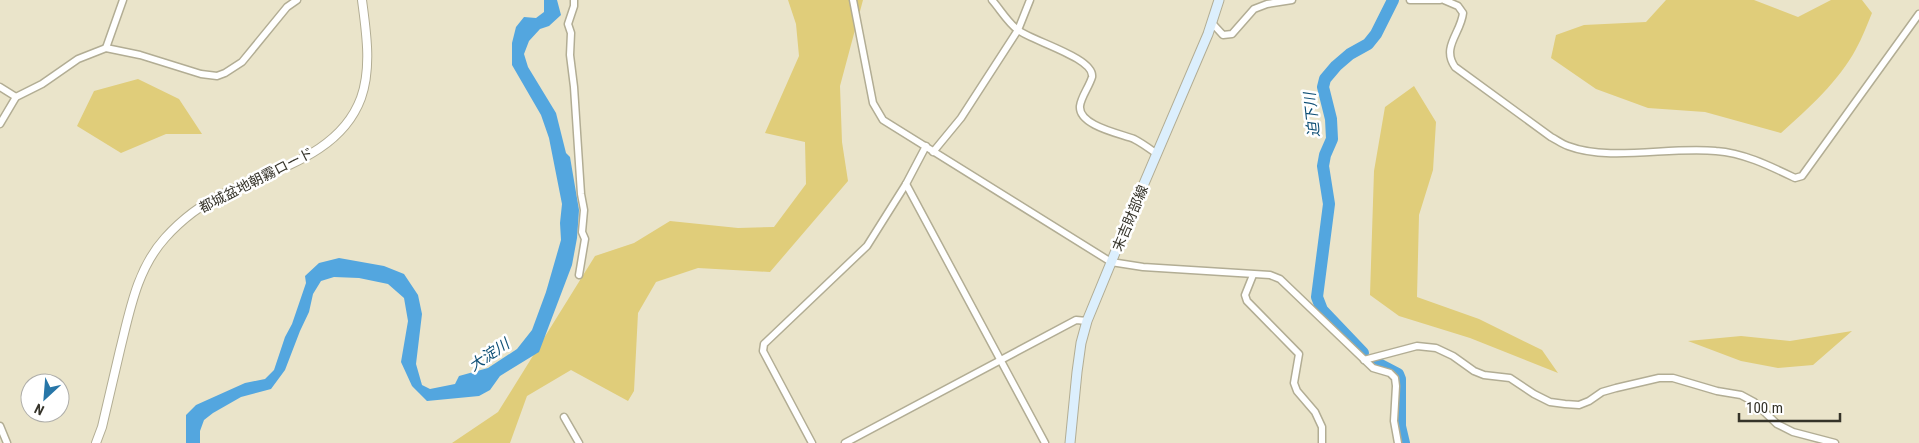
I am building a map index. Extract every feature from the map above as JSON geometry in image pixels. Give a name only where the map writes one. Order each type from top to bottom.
[{"type":"main road","name":"末吉財部線","points":[[1070,443],[1081,343],[1087,321],[1212,22],[1219,0]]},
{"type":"street","points":[[106,48],[123,0]]},
{"type":"street","points":[[0,124],[16,97],[42,84],[78,60],[106,48],[140,55],[201,74],[217,76],[225,73],[242,62],[287,7],[297,0]]},
{"type":"street","name":"都城盆地朝霧ロード","points":[[96,443],[102,427],[133,295],[151,257],[164,239],[189,214],[223,193],[292,164],[320,148],[344,127],[361,98],[366,77],[367,36],[362,0]]},
{"type":"street","points":[[574,0],[568,24],[581,194],[584,210],[582,232],[585,239],[578,275]]},
{"type":"street","points":[[853,0],[873,103],[883,120],[1111,262],[1143,267],[1270,275],[1280,279],[1373,368],[1390,373],[1395,378],[1394,421],[1398,443]]},
{"type":"street","points":[[992,0],[1018,30],[1068,54],[1089,67],[1092,77],[1080,106],[1082,115],[1087,120],[1104,130],[1136,140],[1157,154]]},
{"type":"street","points":[[933,152],[961,118],[1018,30],[1030,0]]},
{"type":"street","points":[[1212,22],[1223,35],[1232,34],[1254,8],[1292,0]]},
{"type":"street","points":[[1410,0],[1440,0]]},
{"type":"street","points":[[1444,0],[1458,6],[1463,13],[1450,47],[1450,58],[1455,67],[1551,137],[1568,146],[1605,152],[1689,149],[1718,151],[1759,161],[1795,178],[1802,176],[1919,14]]},
{"type":"street","points":[[0,87],[16,97]]},
{"type":"street","points":[[812,443],[762,348],[867,246],[906,184],[926,146]]},
{"type":"street","points":[[906,184],[1045,443]]},
{"type":"street","points":[[1253,275],[1245,295],[1248,301],[1299,354],[1294,383],[1297,391],[1315,412],[1322,427],[1322,443]]},
{"type":"street","points":[[845,443],[1076,320],[1087,321]]},
{"type":"street","points":[[1364,360],[1418,346],[1436,348],[1453,356],[1474,371],[1484,375],[1510,378],[1550,402],[1578,405],[1589,401],[1602,392],[1616,388],[1659,378],[1673,378],[1717,392],[1741,395],[1754,402],[1777,424],[1793,432],[1835,443]]},
{"type":"street","points":[[564,417],[579,443]]},
{"type":"street","points":[[0,426],[7,443]]},
{"type":"shaded area","points":[[788,0],[863,0],[840,86],[842,142],[848,181],[770,272],[698,268],[656,282],[638,313],[634,391],[628,401],[571,370],[527,396],[510,443],[452,443],[498,412],[595,256],[634,243],[670,221],[738,228],[774,227],[806,184],[805,142],[765,133],[799,56],[796,24]]},
{"type":"shaded area","points":[[1666,0],[1754,0],[1798,17],[1831,0],[1862,0],[1872,13],[1856,49],[1841,72],[1812,104],[1781,133],[1705,112],[1648,108],[1596,89],[1551,58],[1556,35],[1584,25],[1646,22]]},
{"type":"shaded area","points":[[138,79],[179,99],[202,134],[166,134],[121,153],[77,126],[94,91]]},
{"type":"shaded area","points":[[1414,86],[1436,122],[1433,170],[1419,215],[1417,297],[1479,319],[1542,350],[1558,373],[1470,338],[1399,316],[1370,295],[1374,171],[1385,107]]},
{"type":"shaded area","points":[[1852,331],[1813,365],[1778,368],[1741,361],[1688,341],[1741,336],[1790,341]]},
{"type":"water","points":[[544,0],[557,0],[561,15],[549,26],[540,29],[529,41],[524,54],[528,67],[556,113],[566,153],[570,157],[579,210],[577,238],[572,265],[539,352],[500,376],[490,390],[479,396],[427,401],[412,386],[401,362],[408,321],[404,298],[388,284],[359,278],[334,277],[321,281],[313,294],[309,312],[285,370],[271,389],[241,397],[213,413],[204,420],[200,431],[200,443],[186,443],[186,415],[196,405],[245,383],[265,379],[274,370],[306,283],[305,276],[319,263],[339,258],[384,266],[404,274],[418,295],[422,314],[416,364],[422,385],[430,389],[455,384],[459,376],[488,368],[517,349],[532,330],[546,292],[561,240],[562,204],[549,138],[541,115],[512,65],[512,43],[516,27],[524,17],[536,18],[544,12]]},
{"type":"waterway","name":"迫下川","points":[[1363,353],[1322,310],[1317,297],[1329,204],[1323,166],[1325,155],[1332,139],[1331,119],[1323,87],[1325,79],[1336,66],[1350,54],[1368,44],[1376,34],[1393,0]]},
{"type":"waterway","name":"迫下川","points":[[1375,362],[1398,374],[1400,379],[1400,426],[1404,443]]},
{"type":"water label","name":"大淀川","points":[[489,355]]}]
